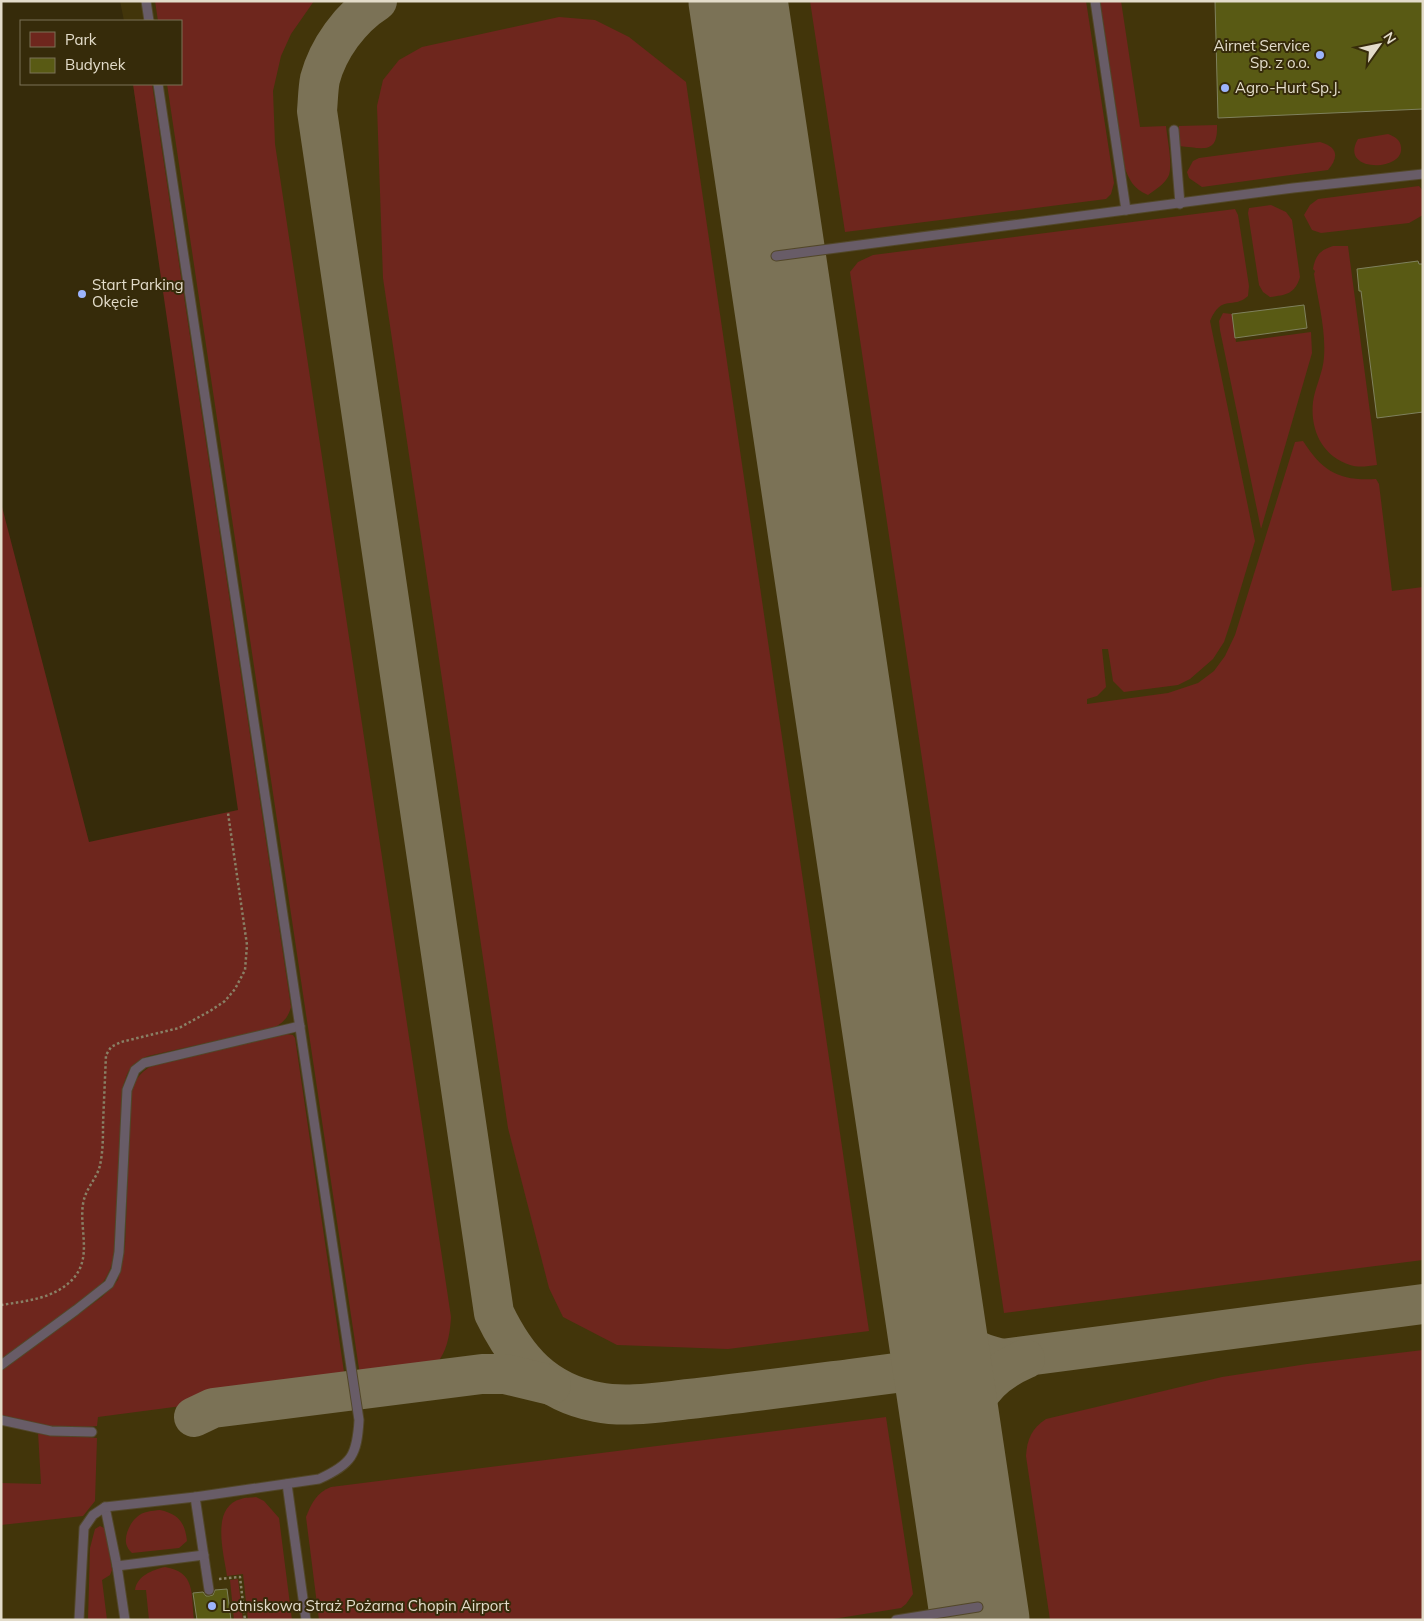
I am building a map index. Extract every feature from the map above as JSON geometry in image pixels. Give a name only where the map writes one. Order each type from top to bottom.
[{"type":"lane","points":[[146,1],[149,20]]},
{"type":"lane","points":[[1094,1],[1126,210]]},
{"type":"lane","points":[[79,1620],[84,1528],[92,1515],[105,1507],[195,1497],[319,1479],[345,1464],[353,1454],[358,1441],[359,1420],[158,85]]},
{"type":"lane","points":[[1174,130],[1180,204]]},
{"type":"lane","points":[[776,256],[1294,188],[1423,174]]},
{"type":"lane","points":[[1,1365],[109,1284],[116,1270],[119,1252],[126,1090],[135,1070],[144,1063],[300,1026]]},
{"type":"lane","points":[[1,1420],[50,1431],[92,1432]]},
{"type":"lane","points":[[287,1484],[306,1620]]},
{"type":"lane","points":[[195,1497],[208,1585]]},
{"type":"lane","points":[[105,1507],[117,1566],[125,1620]]},
{"type":"lane","points":[[117,1566],[204,1555]]},
{"type":"lane","points":[[896,1620],[978,1607]]},
{"type":"path","points":[[208,1585],[240,1577],[245,1620]]},
{"type":"shaded area","points":[[120,1],[1423,1],[1423,1620],[1,1620],[1,1346],[113,1054],[270,1018],[133,85],[182,85],[182,20],[124,20]]},
{"type":"green space","points":[[155,1],[314,1],[291,34],[281,56],[273,91],[275,144],[451,1317],[447,1344],[442,1357],[433,1367],[410,1376],[361,1382],[167,85],[182,85],[182,20],[158,20]]},
{"type":"green space","points":[[810,1],[1086,1],[1114,183],[1111,194],[1106,199],[845,232]]},
{"type":"green space","points":[[1100,1],[1121,1],[1140,127],[1166,126],[1170,158],[1169,175],[1162,184],[1148,195],[1135,187],[1124,166]]},
{"type":"green space","points":[[559,17],[595,20],[629,37],[686,82],[869,1331],[728,1349],[617,1345],[563,1317],[549,1288],[508,1128],[383,278],[377,106],[383,80],[399,60],[422,47]]},
{"type":"green space","points":[[133,85],[152,85],[291,1007],[285,1020],[273,1028],[148,1056],[137,1062],[130,1069],[122,1091],[115,1252],[110,1270],[99,1287],[88,1297],[1,1360],[1,503],[89,842],[238,810]]},
{"type":"green space","points":[[1217,125],[1215,141],[1207,148],[1179,146],[1179,126]]},
{"type":"green space","points":[[1388,134],[1398,140],[1401,147],[1399,155],[1393,161],[1374,165],[1364,163],[1357,158],[1354,150],[1358,139]]},
{"type":"green space","points":[[1320,142],[1326,144],[1335,153],[1334,161],[1328,170],[1202,187],[1189,178],[1187,172],[1193,161],[1199,158]]},
{"type":"green space","points":[[1419,186],[1423,191],[1423,215],[1409,223],[1321,233],[1312,230],[1304,215],[1310,205],[1318,199]]},
{"type":"green space","points":[[1271,205],[1286,212],[1292,220],[1300,277],[1298,283],[1289,293],[1270,297],[1263,292],[1259,285],[1248,213],[1249,208]]},
{"type":"green space","points":[[1235,209],[1238,215],[1249,286],[1248,296],[1237,302],[1223,304],[1214,312],[1210,321],[1255,541],[1224,642],[1213,659],[1190,679],[1178,685],[1124,692],[1113,681],[1108,649],[1102,649],[1106,687],[1097,696],[1087,699],[1087,704],[1168,693],[1198,683],[1214,671],[1225,656],[1235,635],[1295,442],[1303,441],[1310,452],[1333,472],[1352,478],[1376,479],[1379,484],[1392,591],[1423,587],[1423,1260],[1004,1313],[850,272],[858,262],[873,255]]},
{"type":"green space","points":[[1333,246],[1348,246],[1377,465],[1357,466],[1340,461],[1325,448],[1316,432],[1313,402],[1321,374],[1324,347],[1323,326],[1315,271],[1313,269],[1319,254]]},
{"type":"green space","points":[[1223,313],[1232,314],[1236,342],[1311,332],[1312,353],[1261,529],[1220,330],[1219,321]]},
{"type":"green space","points":[[286,1034],[293,1035],[295,1038],[345,1379],[342,1385],[98,1417],[97,1426],[73,1428],[47,1426],[1,1415],[1,1370],[102,1297],[118,1280],[125,1246],[131,1093],[137,1079],[143,1072],[156,1064]]},
{"type":"green space","points":[[1423,1350],[1423,1620],[1050,1620],[1026,1456],[1031,1435],[1041,1422],[1046,1419],[1222,1377],[1307,1364]]},
{"type":"green space","points":[[886,1417],[913,1594],[901,1608],[827,1620],[319,1620],[306,1517],[315,1499],[331,1487]]},
{"type":"green space","points":[[38,1432],[97,1438],[95,1501],[83,1516],[1,1525],[1,1483],[41,1484]]},
{"type":"green space","points":[[256,1497],[264,1501],[279,1518],[292,1620],[248,1620],[243,1574],[227,1576],[221,1532],[225,1511],[231,1504],[241,1499]]},
{"type":"green space","points":[[160,1510],[172,1514],[180,1520],[187,1541],[179,1548],[132,1553],[127,1547],[126,1539],[132,1523],[142,1514]]},
{"type":"green space","points":[[100,1526],[106,1529],[112,1570],[110,1575],[102,1580],[107,1620],[88,1620],[90,1548],[95,1529]]},
{"type":"green space","points":[[165,1567],[175,1570],[187,1579],[192,1593],[194,1620],[149,1620],[146,1590],[135,1590],[136,1585],[146,1574]]},
{"type":"green space","points":[[238,1579],[243,1620],[234,1620],[230,1580]]},
{"type":"building","name":"Airnet Service Sp. z o.o.","points":[[1215,1],[1423,1],[1423,109],[1218,118]]},
{"type":"building","points":[[1418,261],[1419,264],[1423,264],[1423,412],[1377,418],[1357,269]]},
{"type":"building","points":[[1304,305],[1307,328],[1235,338],[1232,314]]},
{"type":"building","name":"Lotniskowa Straż Pożarna Chopin Airport","points":[[227,1589],[231,1620],[197,1620],[193,1593],[203,1592],[206,1596],[209,1596],[213,1595],[215,1590]]},
{"type":"taxiway","points":[[377,1],[349,25],[334,46],[320,79],[317,111],[494,1313],[522,1359],[547,1382],[578,1397],[608,1404],[643,1404],[790,1387],[1423,1304]]},
{"type":"taxiway","points":[[723,1],[742,28]]},
{"type":"taxiway","points":[[932,1299],[958,1339],[975,1350],[1002,1359]]},
{"type":"taxiway","points":[[957,1466],[969,1415],[983,1389],[993,1378],[1025,1359]]},
{"type":"taxiway","points":[[194,1417],[213,1408],[482,1374],[505,1374],[551,1385]]},
{"type":"runway","points":[[738,1],[980,1620]]},
{"type":"place","name":"Airnet Service Sp. z o.o.","points":[[1320,55]]},
{"type":"place","name":"Agro-Hurt Sp.J.","points":[[1225,88]]},
{"type":"place","name":"Start Parking Okęcie","points":[[82,294]]},
{"type":"place","name":"Lotniskowa Straż Pożarna Chopin Airport","points":[[212,1606]]}]
